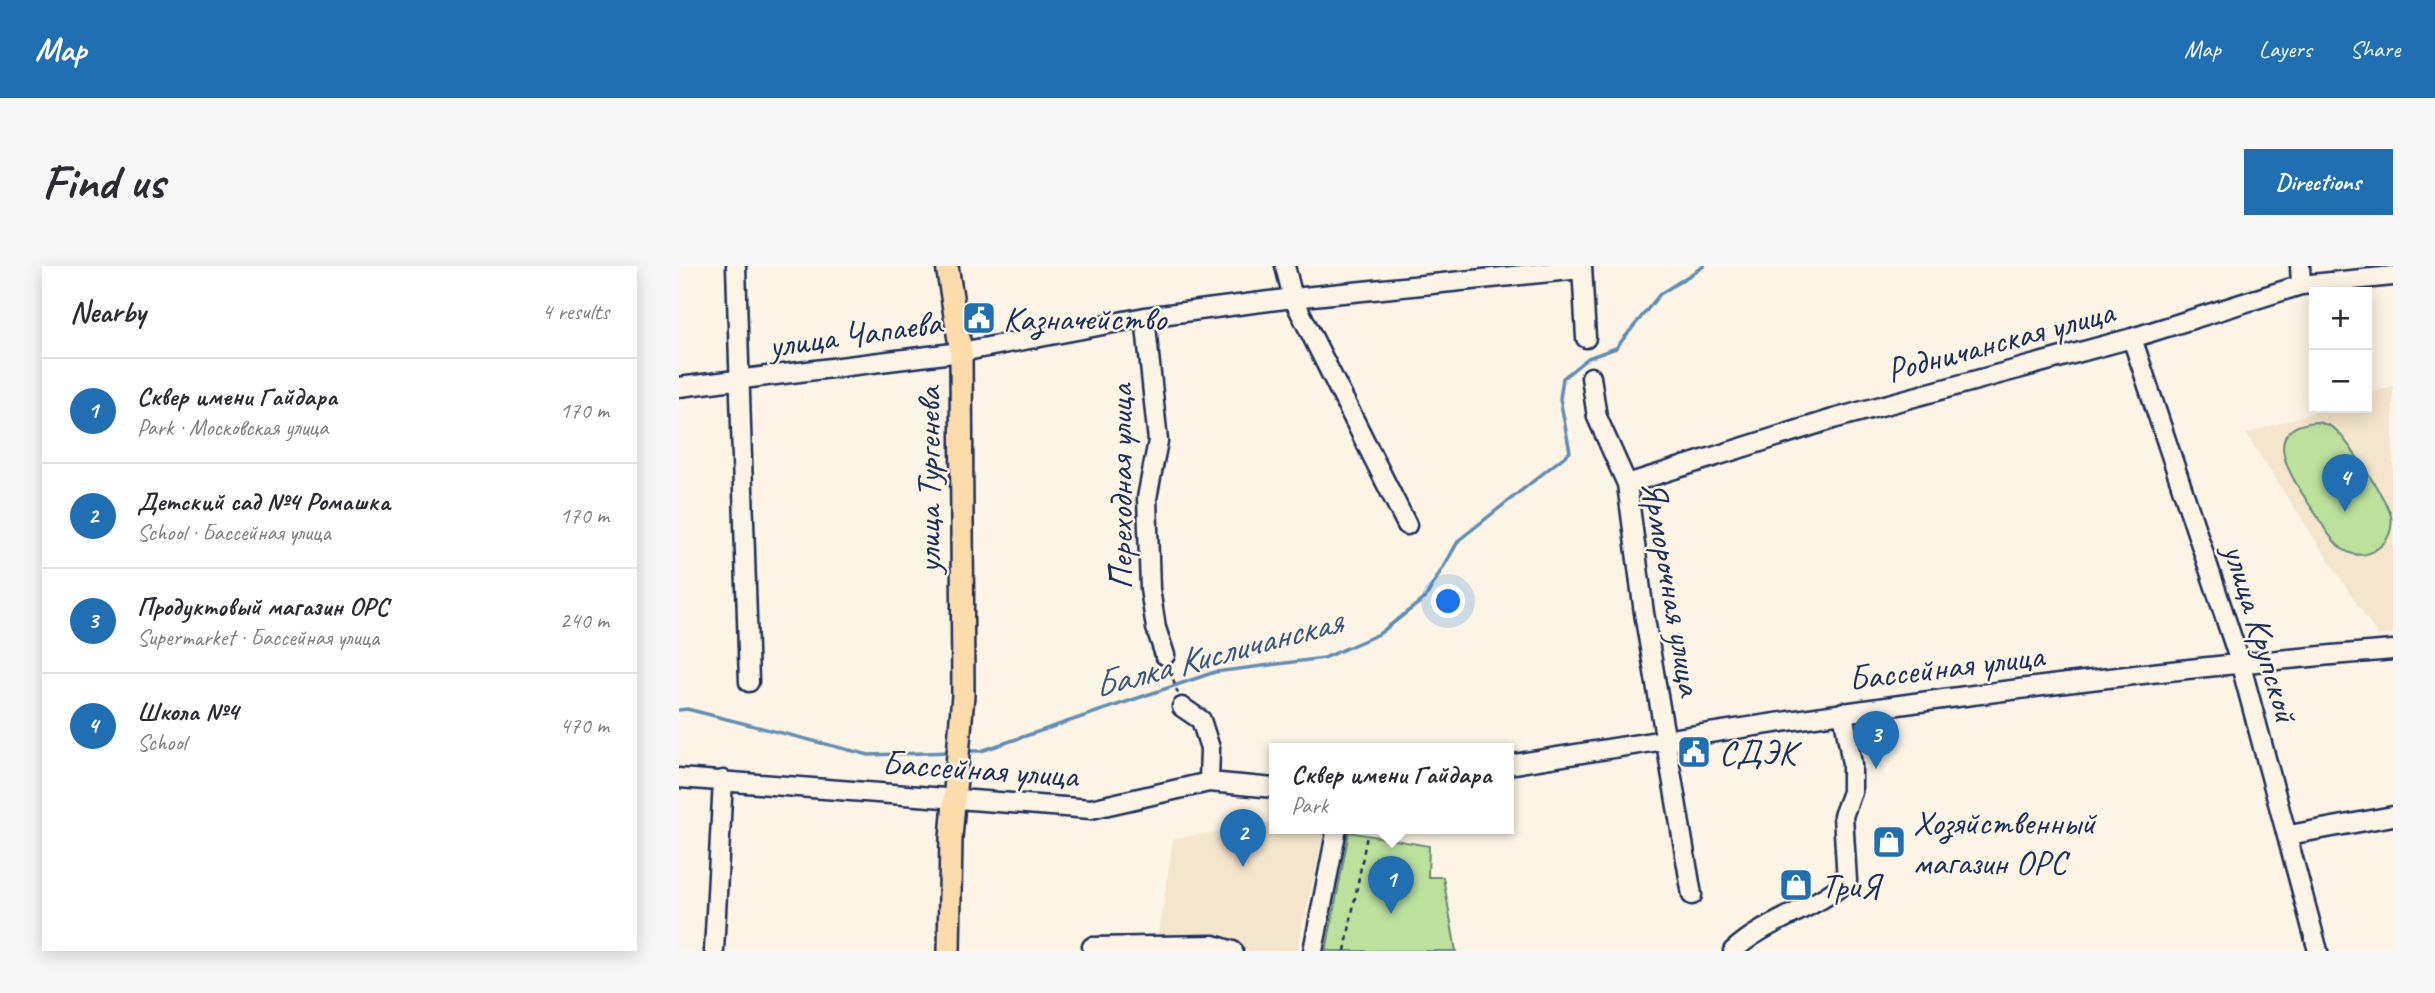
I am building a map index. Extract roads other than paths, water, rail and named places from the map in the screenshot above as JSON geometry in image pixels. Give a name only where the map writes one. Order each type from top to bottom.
[{"type":"main road","name":"улица Тургенева","points":[[947,266],[961,352],[963,695],[954,800]]},
{"type":"main road","points":[[949,951],[954,800]]},
{"type":"street","points":[[736,266],[749,682]]},
{"type":"street","points":[[1285,266],[1293,298],[1407,524]]},
{"type":"street","points":[[2299,266],[2301,285]]},
{"type":"street","points":[[1581,268],[1586,338]]},
{"type":"street","name":"улица Чапаева","points":[[679,387],[961,352],[1145,317],[1293,298],[1581,268]]},
{"type":"street","name":"Родничанская улица","points":[[1627,484],[1833,419],[2132,338],[2301,285],[2393,276]]},
{"type":"street","name":"Переходная улица","points":[[1145,317],[1158,441],[1147,498],[1150,589],[1156,628],[1165,655]]},
{"type":"street","name":"улица Крупской","points":[[2132,338],[2240,662],[2289,835],[2318,951]]},
{"type":"street","name":"Ярморочная улица","points":[[1591,377],[1597,417],[1627,484],[1644,613],[1692,895]]},
{"type":"street","name":"Бассейная улица","points":[[1514,764],[1843,712],[2240,662],[2393,650]]},
{"type":"street","points":[[1182,707],[1201,720],[1210,748],[1209,782]]},
{"type":"street","points":[[1733,951],[1768,926],[1831,895],[1847,881],[1843,816],[1852,792],[1852,764],[1843,712]]},
{"type":"street","name":"Бассейная улица","points":[[679,778],[723,779],[954,800],[1091,809],[1209,782],[1269,788]]},
{"type":"street","points":[[714,951],[723,779]]},
{"type":"street","points":[[2289,835],[2393,816]]},
{"type":"street","points":[[1313,951],[1336,834]]},
{"type":"street","points":[[1092,947],[1214,944],[1233,951]]},
{"type":"waterway","name":"Балка Кисличанская","points":[[966,751],[981,751],[1215,672],[1324,658],[1379,634],[1425,598],[1459,540],[1570,452],[1560,399],[1563,378],[1588,358],[1616,348],[1660,294],[1704,266]]},
{"type":"waterway","name":"Балка Кисличанская","points":[[679,710],[687,709],[869,755],[952,752]]},
{"type":"place","name":"Казначейство","points":[[979,318]]},
{"type":"place","name":"Школа №4","points":[[2345,512]]},
{"type":"place","name":"СДЭК","points":[[1694,752]]},
{"type":"place","name":"Продуктовый магазин ОРС","points":[[1876,769]]},
{"type":"place","name":"Хозяйственный магазин ОРС","points":[[1889,842]]},
{"type":"place","name":"Детский сад №4 Ромашка","points":[[1243,867]]},
{"type":"place","name":"ТриЯ","points":[[1796,885]]},
{"type":"place","name":"Сквер имени Гайдара","points":[[1391,914]]}]
